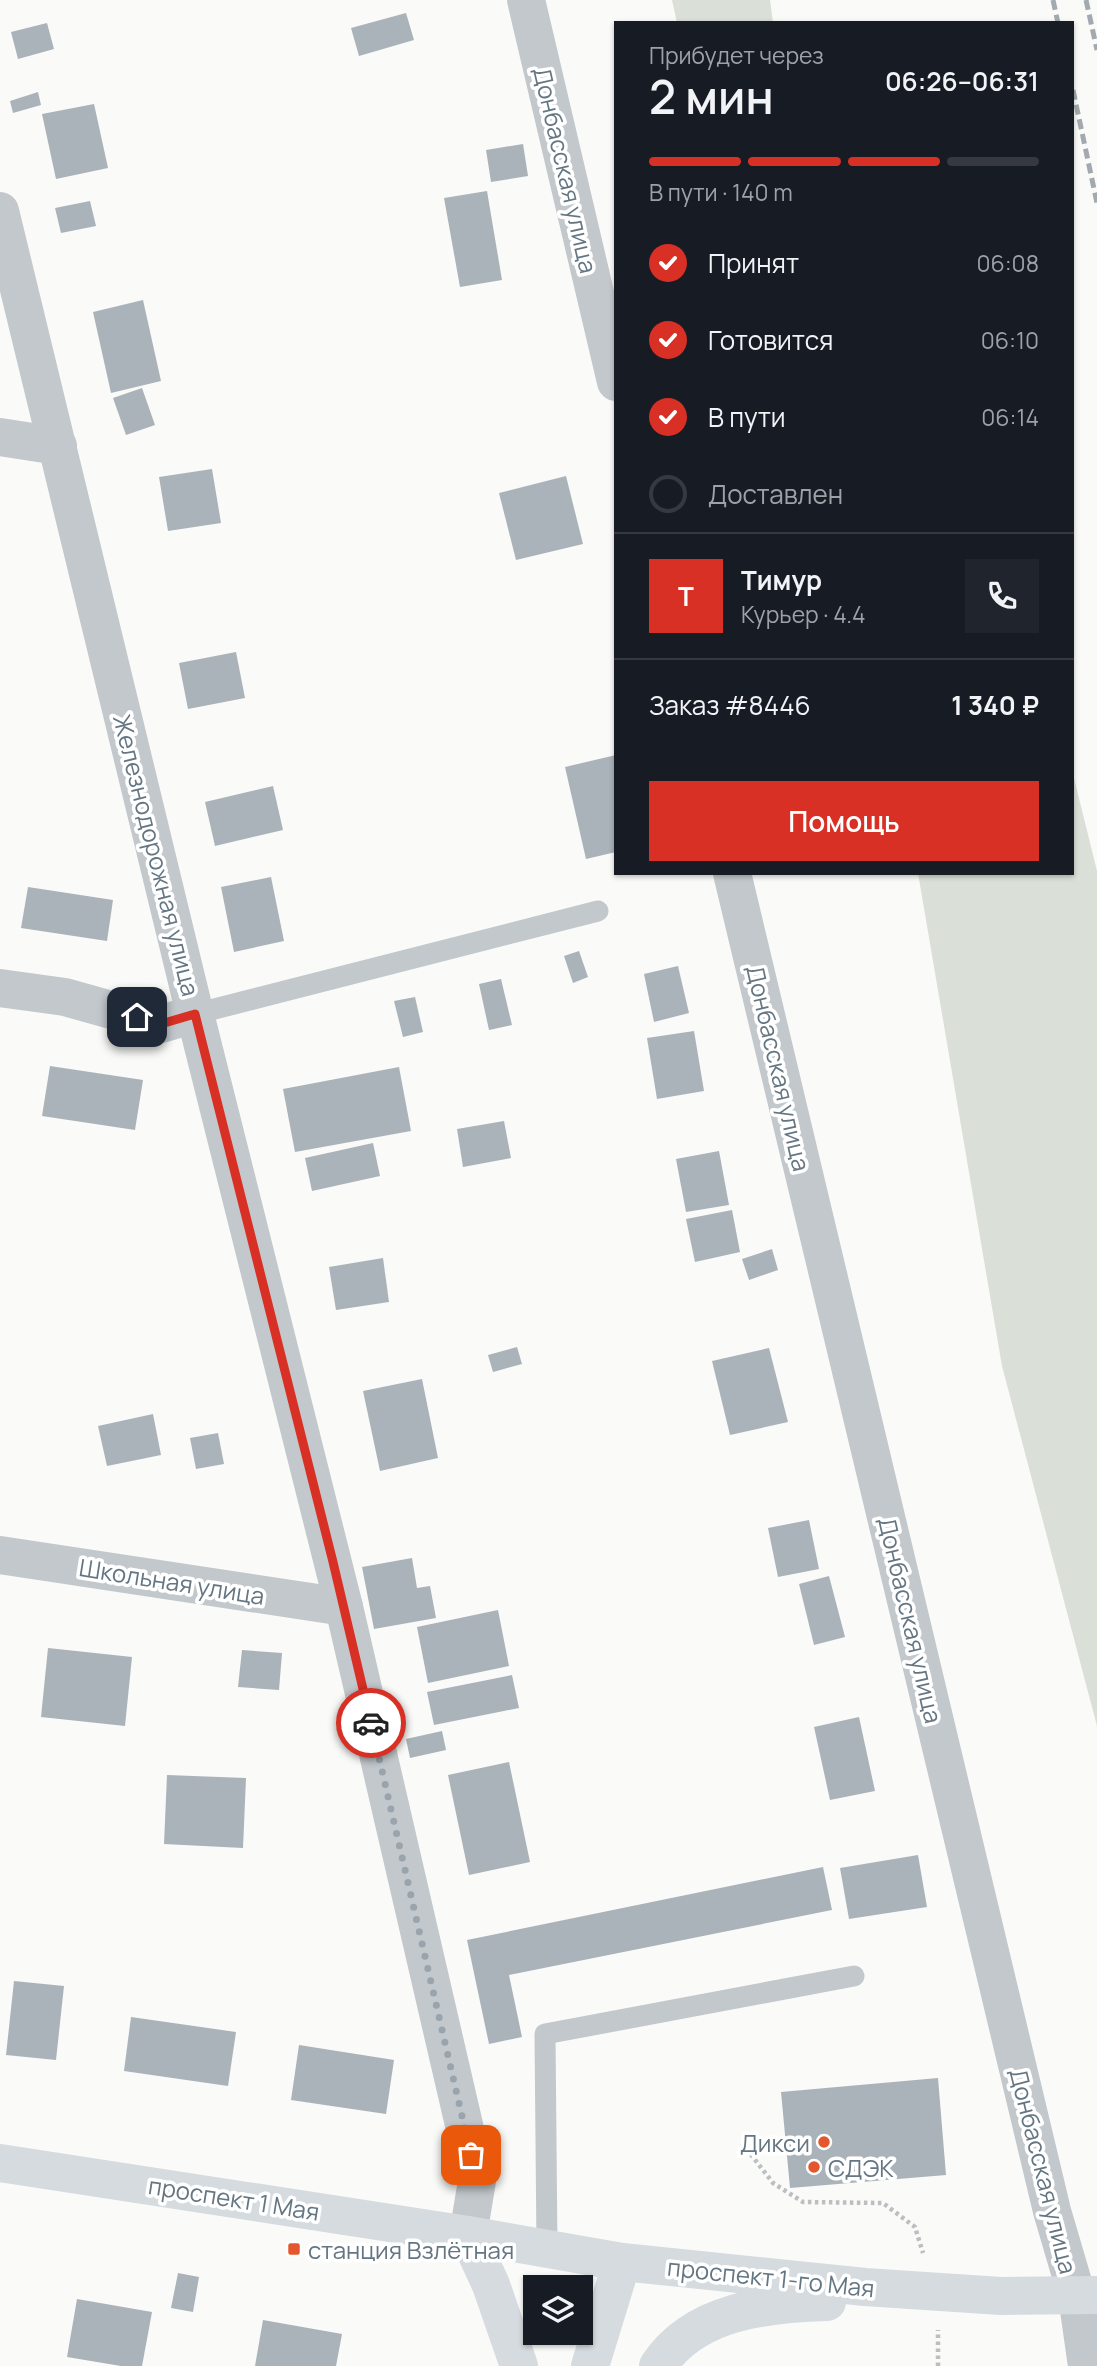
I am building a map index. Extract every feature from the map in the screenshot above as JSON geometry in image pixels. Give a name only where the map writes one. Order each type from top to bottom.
[{"type":"main road","name":"проспект 1 Мая","points":[[0,2163],[468,2235]]},
{"type":"main road","name":"проспект 1-го Мая","points":[[468,2235],[622,2262],[865,2287],[1001,2296],[1087,2296]]},
{"type":"main road","points":[[468,2235],[491,2285],[519,2366]]},
{"type":"main road","points":[[590,2366],[622,2262]]},
{"type":"main road","points":[[657,2366],[683,2339],[708,2323],[743,2309],[781,2304],[1001,2296]]},
{"type":"street","name":"Донбасская улица","points":[[526,0],[614,374]]},
{"type":"street","name":"Железнодорожная улица","points":[[0,211],[195,1014],[344,1607],[477,2181],[468,2235]]},
{"type":"street","points":[[0,437],[58,446]]},
{"type":"street","name":"Донбасская улица","points":[[732,875],[1052,2211],[1087,2296],[1087,2366]]},
{"type":"street","points":[[0,988],[65,997],[161,1024],[195,1014]]},
{"type":"street","name":"Школьная улица","points":[[0,1555],[344,1607]]},
{"type":"lane","points":[[195,1014],[598,911]]},
{"type":"lane","points":[[547,2249],[545,2034],[854,1976]]},
{"type":"path","points":[[742,2143],[773,2183],[803,2202],[883,2203],[915,2227],[936,2291]]},
{"type":"shaded area","points":[[672,0],[770,0],[773,21],[677,21]]},
{"type":"shaded area","points":[[1074,778],[1097,871],[1097,1726],[1002,1366],[918,875],[1074,875]]},
{"type":"building","points":[[406,13],[414,40],[359,56],[351,28]]},
{"type":"building","points":[[47,23],[54,49],[18,59],[11,32]]},
{"type":"building","points":[[38,92],[41,105],[13,113],[10,101]]},
{"type":"building","points":[[94,104],[108,168],[56,179],[42,114]]},
{"type":"building","points":[[523,144],[528,176],[491,182],[486,150]]},
{"type":"building","points":[[487,191],[502,280],[460,287],[444,198]]},
{"type":"building","points":[[90,201],[96,226],[61,233],[55,208]]},
{"type":"building","points":[[143,300],[161,381],[111,393],[93,312]]},
{"type":"building","points":[[142,388],[155,425],[126,435],[113,398]]},
{"type":"building","points":[[212,469],[221,523],[168,531],[159,477]]},
{"type":"building","points":[[566,476],[583,544],[516,560],[499,493]]},
{"type":"building","points":[[236,652],[245,698],[188,709],[179,663]]},
{"type":"building","points":[[614,755],[614,852],[586,859],[565,767]]},
{"type":"building","points":[[273,786],[283,830],[215,846],[205,802]]},
{"type":"building","points":[[271,877],[284,941],[234,952],[221,887]]},
{"type":"building","points":[[28,887],[113,900],[107,941],[21,928]]},
{"type":"building","points":[[579,951],[588,977],[573,983],[564,956]]},
{"type":"building","points":[[678,966],[689,1013],[654,1022],[644,974]]},
{"type":"building","points":[[501,979],[512,1025],[489,1030],[479,984]]},
{"type":"building","points":[[415,997],[423,1032],[403,1037],[394,1001]]},
{"type":"building","points":[[694,1031],[704,1091],[657,1099],[647,1038]]},
{"type":"building","points":[[50,1066],[143,1080],[135,1130],[42,1116]]},
{"type":"building","points":[[399,1067],[411,1131],[295,1152],[283,1089]]},
{"type":"building","points":[[504,1121],[511,1158],[463,1167],[457,1129]]},
{"type":"building","points":[[373,1143],[380,1176],[312,1191],[305,1158]]},
{"type":"building","points":[[719,1151],[729,1205],[686,1212],[676,1159]]},
{"type":"building","points":[[732,1210],[740,1252],[695,1262],[686,1219]]},
{"type":"building","points":[[772,1249],[778,1270],[749,1280],[742,1259]]},
{"type":"building","points":[[383,1258],[389,1302],[336,1310],[329,1267]]},
{"type":"building","points":[[517,1347],[522,1364],[493,1372],[488,1355]]},
{"type":"building","points":[[769,1348],[788,1422],[730,1435],[712,1361]]},
{"type":"building","points":[[422,1379],[438,1458],[380,1471],[363,1391]]},
{"type":"building","points":[[153,1414],[161,1455],[107,1466],[98,1426]]},
{"type":"building","points":[[218,1433],[224,1464],[196,1469],[190,1438]]},
{"type":"building","points":[[809,1520],[819,1569],[778,1577],[768,1528]]},
{"type":"building","points":[[412,1558],[417,1588],[430,1586],[436,1618],[374,1629],[362,1567]]},
{"type":"building","points":[[829,1576],[845,1637],[814,1645],[799,1584]]},
{"type":"building","points":[[498,1610],[509,1666],[428,1683],[417,1627]]},
{"type":"building","points":[[48,1648],[132,1657],[125,1726],[41,1717]]},
{"type":"building","points":[[242,1650],[282,1653],[279,1690],[238,1687]]},
{"type":"building","points":[[512,1675],[519,1708],[434,1725],[427,1692]]},
{"type":"building","points":[[859,1717],[875,1791],[830,1800],[814,1727]]},
{"type":"building","points":[[442,1731],[446,1750],[410,1758],[406,1739]]},
{"type":"building","points":[[509,1762],[530,1862],[469,1875],[448,1775]]},
{"type":"building","points":[[167,1775],[246,1778],[243,1848],[164,1844]]},
{"type":"building","points":[[918,1855],[927,1907],[849,1919],[840,1868]]},
{"type":"building","points":[[823,1867],[832,1910],[509,1975],[522,2037],[489,2044],[467,1940]]},
{"type":"building","points":[[14,1981],[64,1986],[56,2060],[6,2055]]},
{"type":"building","points":[[131,2017],[236,2032],[228,2086],[124,2071]]},
{"type":"building","points":[[299,2045],[394,2060],[386,2114],[291,2100]]},
{"type":"building","points":[[938,2078],[946,2175],[790,2188],[781,2092]]},
{"type":"building","points":[[178,2273],[199,2277],[193,2312],[171,2308]]},
{"type":"building","points":[[77,2299],[152,2312],[142,2366],[121,2366],[67,2357]]},
{"type":"building","points":[[263,2320],[342,2334],[336,2366],[255,2366]]},
{"type":"railway","points":[[1053,0],[1058,21]]},
{"type":"railway","points":[[1086,0],[1097,50]]},
{"type":"railway","points":[[1074,95],[1097,203]]},
{"type":"way so far","points":[[371,1723],[471,2155]]},
{"type":"place","name":"Дикси","points":[[824,2142]]},
{"type":"place","name":"СДЭК","points":[[814,2167]]},
{"type":"place","name":"станция Взлётная","points":[[294,2249]]},
{"type":"route","points":[[137,1017],[161,1024],[195,1014],[371,1723]]}]
